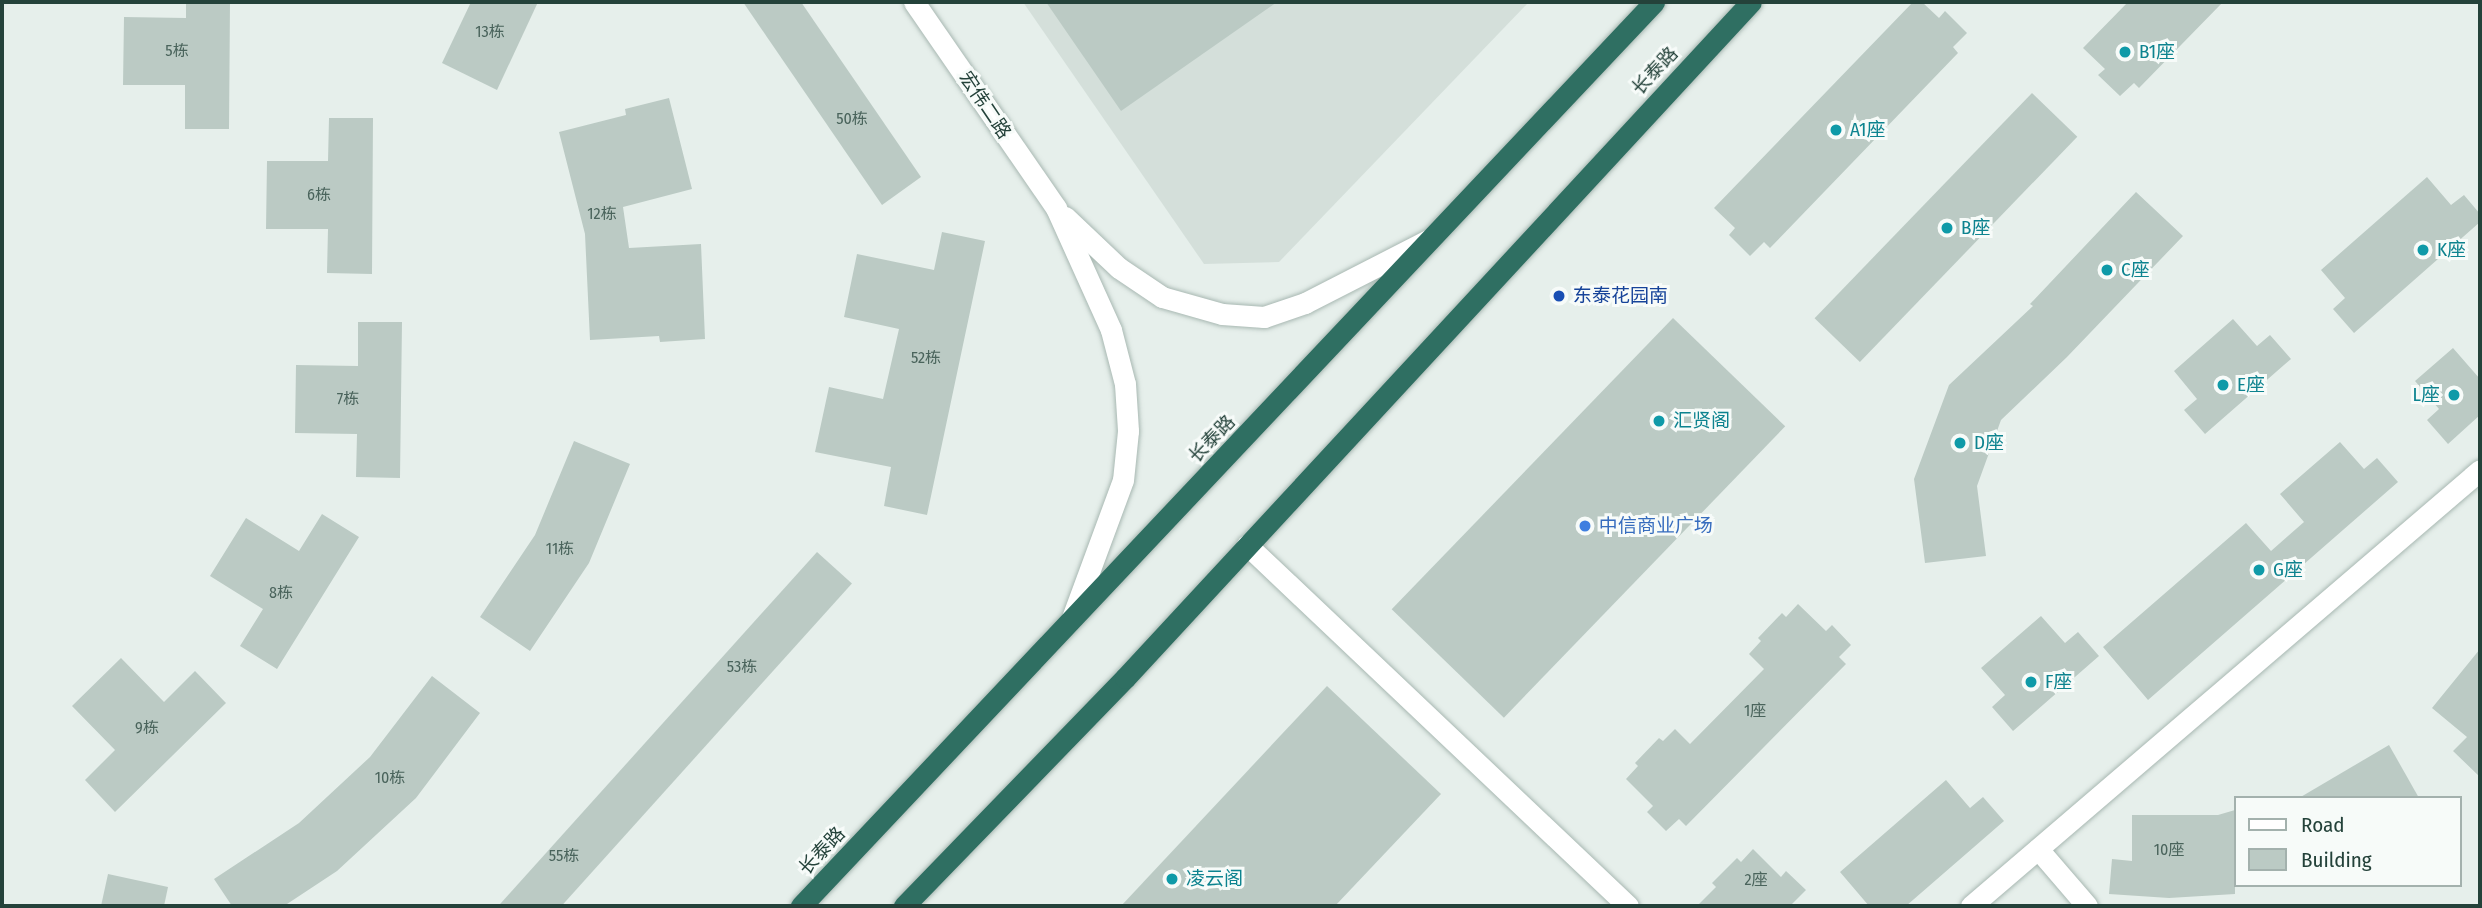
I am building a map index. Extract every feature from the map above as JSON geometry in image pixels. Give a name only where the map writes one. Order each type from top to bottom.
[{"type":"highway","name":"长泰路","points":[[801,906],[1438,234],[1654,2]]},
{"type":"highway","name":"长泰路","points":[[904,906],[1125,678],[1751,2]]},
{"type":"street","name":"宏伟二路","points":[[914,2],[1056,208]]},
{"type":"street","points":[[1056,208],[1119,268],[1162,297],[1222,314],[1264,317],[1305,303],[1438,234]]},
{"type":"street","points":[[1056,208],[1111,330],[1125,384],[1128,431],[1123,480],[1072,618]]},
{"type":"street","points":[[1971,906],[2480,470]]},
{"type":"street","points":[[1248,545],[1628,906]]},
{"type":"street","points":[[2038,849],[2087,906]]},
{"type":"shaded area","points":[[1023,2],[1529,2],[1279,262],[1204,264]]},
{"type":"building","points":[[186,2],[230,2],[229,129],[185,129],[185,85],[123,85],[124,17],[186,18]]},
{"type":"building","points":[[471,2],[538,2],[497,90],[442,63]]},
{"type":"building","points":[[743,2],[801,2],[921,177],[882,205]]},
{"type":"building","points":[[1046,2],[1277,2],[1121,111]]},
{"type":"building","name":"A1座","points":[[1913,2],[1922,2],[1939,18],[1945,11],[1967,33],[1953,47],[1958,53],[1770,248],[1764,242],[1750,256],[1729,235],[1735,228],[1714,208]]},
{"type":"building","name":"B1座","points":[[2128,2],[2223,2],[2139,88],[2134,83],[2120,96],[2098,75],[2105,69],[2083,48]]},
{"type":"building","name":"B座","points":[[2032,93],[2077,137],[1860,362],[1815,318]]},
{"type":"building","points":[[669,98],[692,189],[623,207],[629,248],[701,244],[705,339],[660,342],[659,336],[590,340],[585,234],[559,132],[626,115],[625,109]]},
{"type":"building","points":[[329,118],[373,118],[372,274],[327,273],[328,229],[266,229],[267,161],[328,161]]},
{"type":"building","name":"K座","points":[[2427,177],[2451,205],[2464,195],[2480,214],[2480,222],[2354,333],[2333,309],[2345,298],[2321,270]]},
{"type":"building","points":[[2136,192],[2183,236],[2067,357],[2001,420],[1977,486],[1986,556],[1925,563],[1914,479],[1949,385],[2033,306],[2030,304]]},
{"type":"building","points":[[942,232],[985,241],[927,515],[884,506],[891,467],[815,452],[829,387],[883,399],[899,329],[844,317],[857,254],[934,270]]},
{"type":"building","name":"中信商业广场","points":[[1673,318],[1785,426],[1504,718],[1392,609]]},
{"type":"building","name":"E座","points":[[2233,319],[2257,346],[2270,335],[2291,359],[2205,434],[2184,410],[2197,399],[2174,371]]},
{"type":"building","points":[[358,322],[402,322],[400,478],[356,477],[357,434],[295,433],[296,365],[358,366]]},
{"type":"building","name":"L座","points":[[2453,348],[2480,379],[2480,415],[2448,444],[2427,420],[2439,409],[2415,381]]},
{"type":"building","points":[[574,441],[630,464],[589,563],[530,651],[480,617],[535,535]]},
{"type":"building","name":"G座","points":[[2340,442],[2364,469],[2377,458],[2398,482],[2148,700],[2103,647],[2246,523],[2271,551],[2304,522],[2280,494]]},
{"type":"building","points":[[322,514],[359,537],[277,669],[240,646],[263,609],[210,576],[246,518],[299,551]]},
{"type":"building","points":[[817,552],[852,583],[562,906],[498,906]]},
{"type":"building","points":[[1798,604],[1826,631],[1832,625],[1851,645],[1839,657],[1846,664],[1686,826],[1679,819],[1666,831],[1647,812],[1653,806],[1626,779],[1638,766],[1635,763],[1659,738],[1663,741],[1675,729],[1690,744],[1764,669],[1749,654],[1761,641],[1758,638],[1782,613],[1786,617]]},
{"type":"building","name":"F座","points":[[2041,616],[2065,643],[2078,632],[2099,656],[2013,731],[1992,707],[2005,695],[1981,668]]},
{"type":"building","points":[[2480,649],[2480,777],[2453,751],[2467,737],[2432,708]]},
{"type":"building","points":[[121,658],[164,702],[195,671],[226,703],[115,812],[85,780],[115,750],[72,706]]},
{"type":"building","points":[[432,676],[480,713],[416,798],[337,871],[284,906],[232,906],[214,879],[299,823],[370,757]]},
{"type":"building","points":[[1327,686],[1441,794],[1335,906],[1121,906]]},
{"type":"building","points":[[2389,745],[2418,796],[2302,796]]},
{"type":"building","points":[[1946,780],[1970,808],[1983,797],[2004,821],[1906,906],[1869,906],[1840,872]]},
{"type":"building","points":[[2234,810],[2235,894],[2169,898],[2109,894],[2112,859],[2132,861],[2132,815],[2218,815]]},
{"type":"building","points":[[1753,849],[1781,877],[1786,871],[1806,890],[1790,906],[1697,906],[1716,887],[1712,883],[1737,858],[1741,862]]},
{"type":"building","points":[[108,874],[168,887],[164,906],[101,906]]},
{"type":"place","name":"B1座","points":[[2125,52]]},
{"type":"place","name":"A1座","points":[[1836,130]]},
{"type":"place","name":"B座","points":[[1947,228]]},
{"type":"place","name":"K座","points":[[2423,250]]},
{"type":"place","name":"C座","points":[[2107,270]]},
{"type":"place","name":"东泰花园南","points":[[1559,296]]},
{"type":"place","name":"E座","points":[[2223,385]]},
{"type":"place","name":"L座","points":[[2454,395]]},
{"type":"place","name":"汇贤阁","points":[[1659,421]]},
{"type":"place","name":"D座","points":[[1960,443]]},
{"type":"place","name":"中信商业广场","points":[[1585,526]]},
{"type":"place","name":"G座","points":[[2259,570]]},
{"type":"place","name":"F座","points":[[2031,682]]},
{"type":"place","name":"凌云阁","points":[[1172,879]]}]
